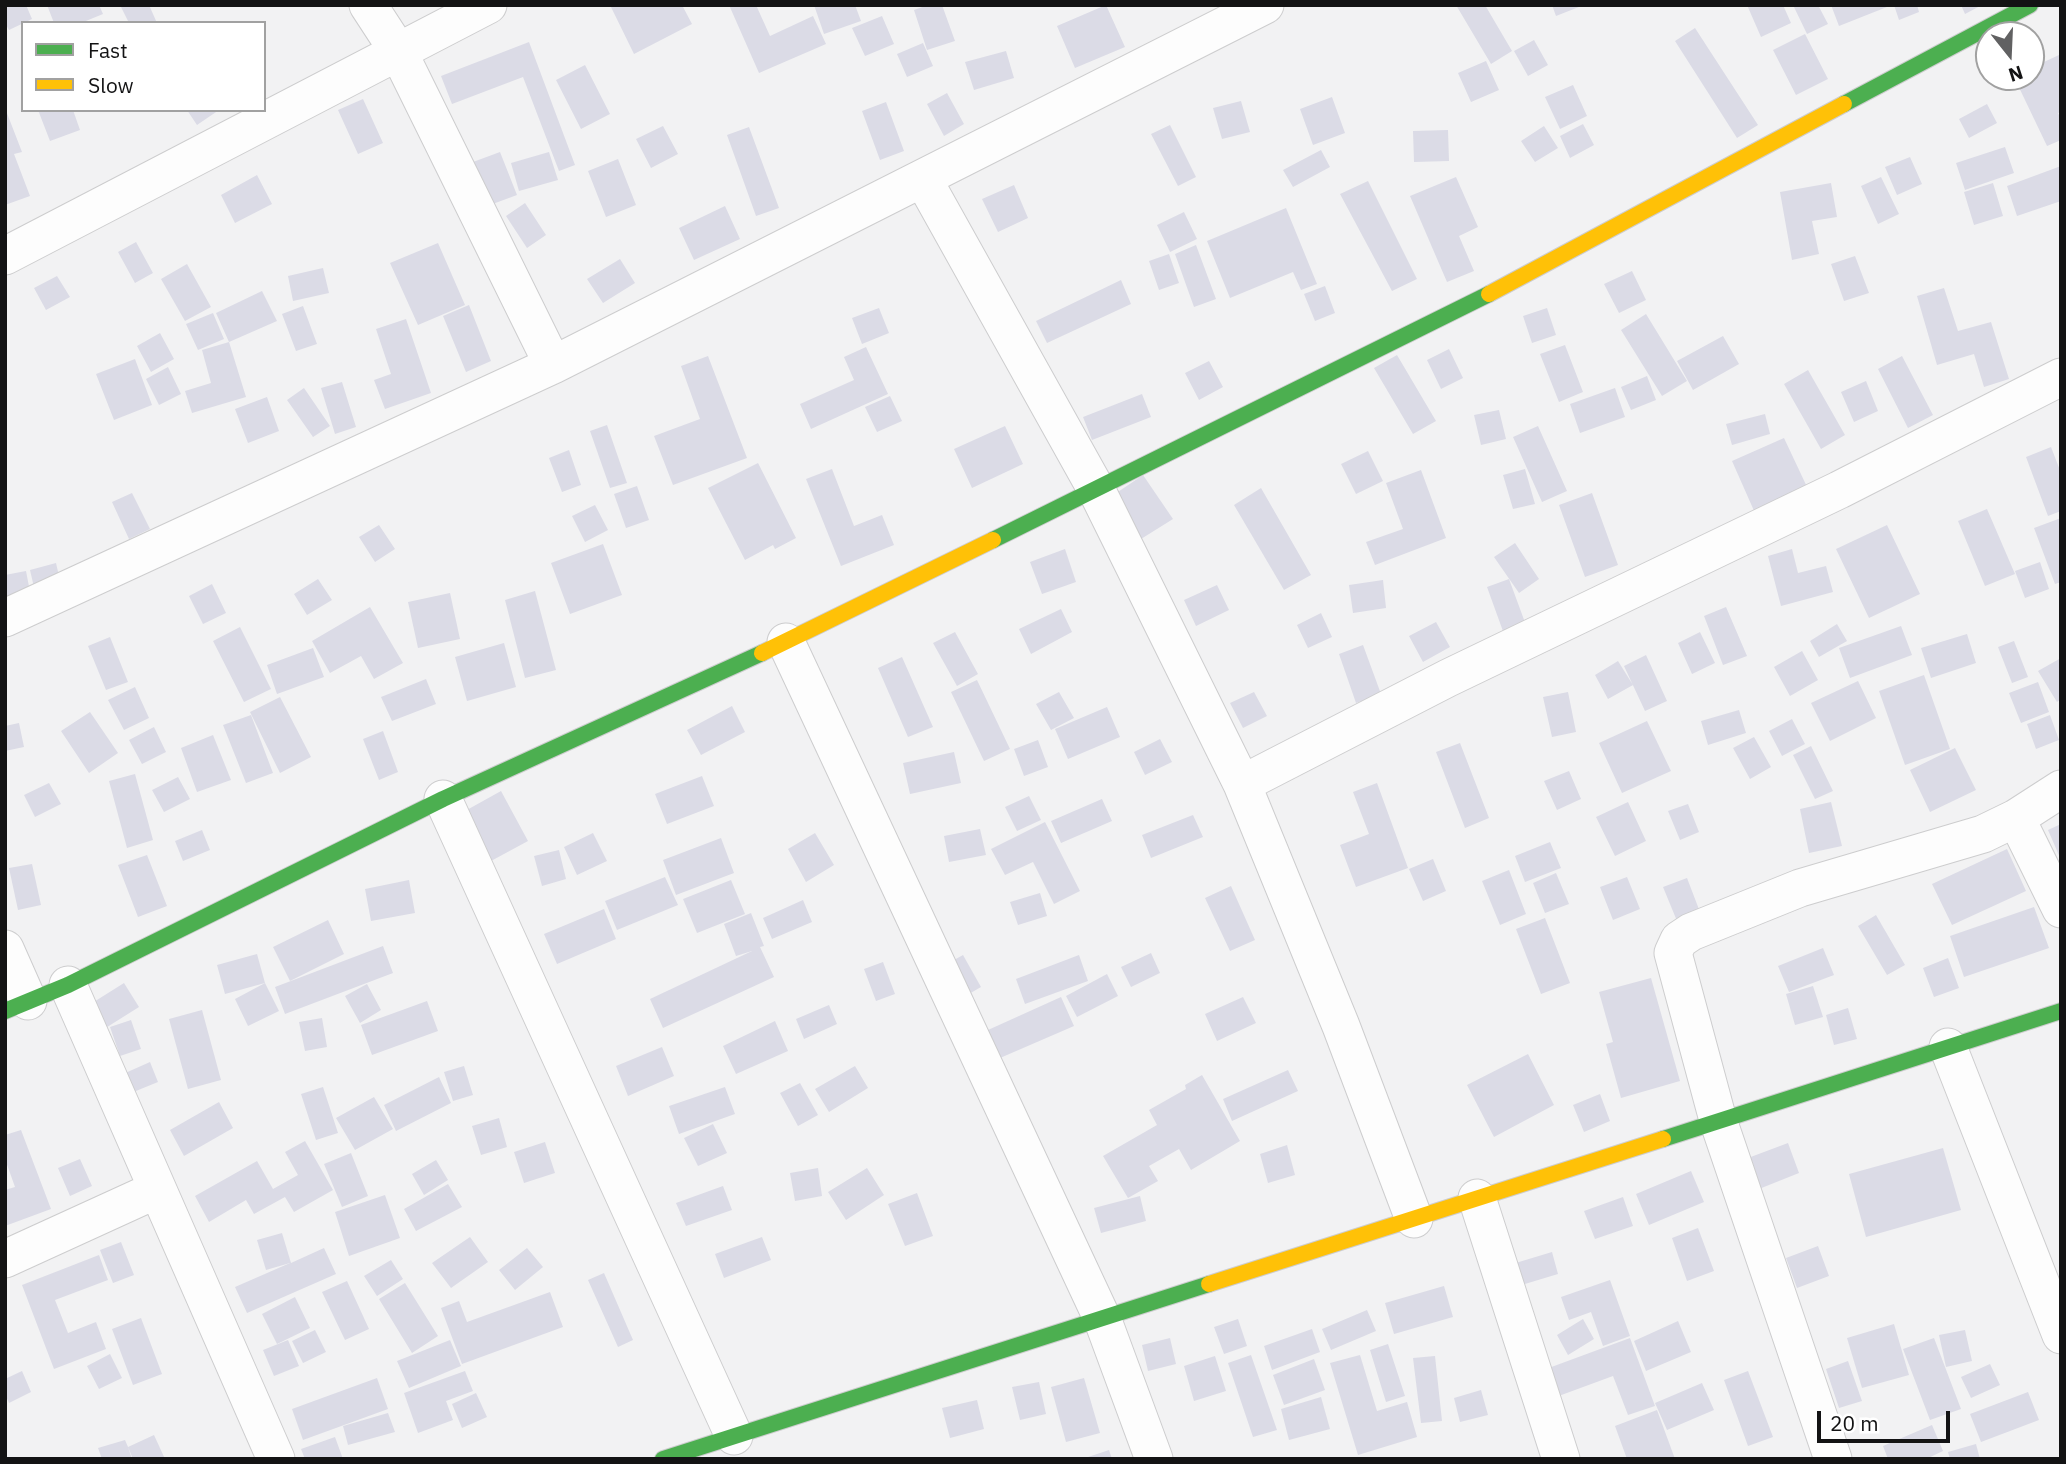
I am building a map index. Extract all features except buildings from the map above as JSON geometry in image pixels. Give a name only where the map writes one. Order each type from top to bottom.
[{"type":"street","points":[[368,5],[398,51],[553,365]]},
{"type":"street","points":[[5,256],[488,5]]},
{"type":"street","points":[[5,618],[553,365],[1265,5]]},
{"type":"street","points":[[5,949],[16,1006],[68,985],[443,799],[786,642],[1463,308],[2030,5]]},
{"type":"street","points":[[923,179],[1096,489],[1242,784],[1341,1026],[1413,1219]]},
{"type":"street","points":[[1242,784],[1448,678],[1839,491],[2061,377]]},
{"type":"street","points":[[786,642],[1102,1318],[1154,1459]]},
{"type":"street","points":[[1833,1459],[1718,1121],[1673,953],[1678,940],[1691,932],[1800,888],[1983,834],[2016,818],[2061,789]]},
{"type":"street","points":[[443,799],[734,1436]]},
{"type":"street","points":[[2016,818],[2061,909]]},
{"type":"street","points":[[68,985],[276,1459]]},
{"type":"street","points":[[663,1459],[2061,1011]]},
{"type":"street","points":[[1948,1047],[2061,1335]]},
{"type":"street","points":[[5,1259],[156,1190]]},
{"type":"street","points":[[1477,1198],[1561,1459]]},
{"type":"traffic: fast","points":[[1844,104],[2030,5]]},
{"type":"traffic: fast","points":[[993,540],[1489,294]]},
{"type":"traffic: fast","points":[[5,1011],[68,985],[443,799],[762,653]]},
{"type":"traffic: fast","points":[[1663,1139],[2061,1011]]},
{"type":"traffic: fast","points":[[663,1459],[1209,1284]]},
{"type":"traffic: slow","points":[[1489,294],[1844,104]]},
{"type":"traffic: slow","points":[[762,653],[993,540]]},
{"type":"traffic: slow","points":[[1209,1284],[1663,1139]]}]
